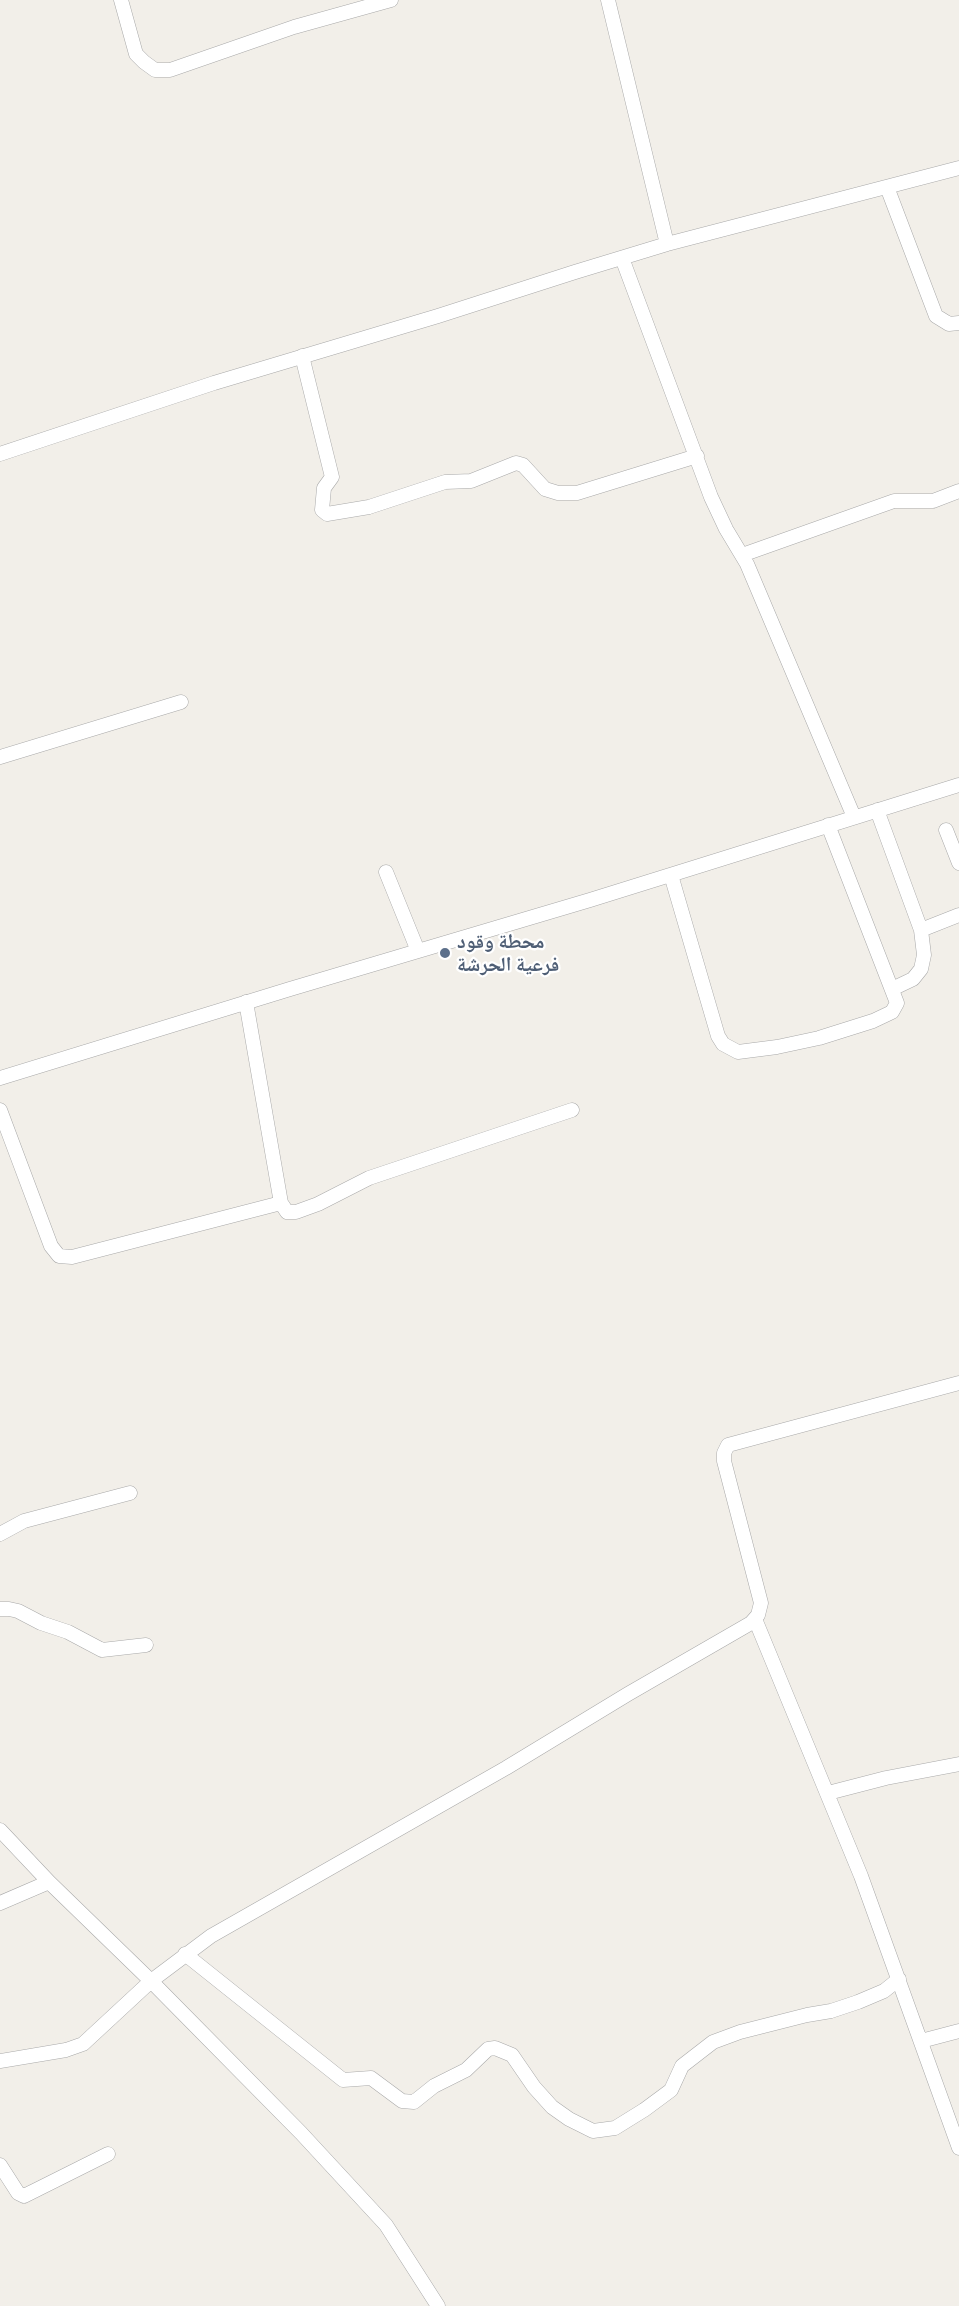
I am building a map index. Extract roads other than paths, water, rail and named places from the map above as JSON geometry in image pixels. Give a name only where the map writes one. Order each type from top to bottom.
[{"type":"street","points":[[121,0],[136,54],[155,70],[170,70],[294,27],[391,0]]},
{"type":"street","points":[[608,0],[667,244]]},
{"type":"street","points":[[0,454],[214,383],[667,244],[959,168]]},
{"type":"street","points":[[887,187],[936,316],[949,324],[959,323]]},
{"type":"street","points":[[622,258],[711,497],[726,530],[742,555],[854,817]]},
{"type":"street","points":[[302,356],[332,477],[324,488],[322,510],[327,514],[369,507],[445,482],[471,480],[516,464],[523,465],[544,489],[558,493],[577,493],[697,456]]},
{"type":"street","points":[[742,555],[894,501],[933,501],[959,491]]},
{"type":"street","points":[[0,757],[181,702]]},
{"type":"street","points":[[0,1078],[671,875],[959,785]]},
{"type":"street","points":[[877,810],[921,930],[924,955],[921,969],[913,979],[892,989]]},
{"type":"street","points":[[671,875],[718,1036],[723,1044],[733,1051],[744,1052],[794,1044],[873,1021],[895,1010],[897,1003],[828,825]]},
{"type":"street","points":[[946,830],[959,863]]},
{"type":"street","points":[[386,872],[418,951]]},
{"type":"street","points":[[921,930],[959,915]]},
{"type":"street","points":[[246,1002],[281,1203],[284,1210],[290,1213],[307,1209],[369,1178],[572,1110]]},
{"type":"street","points":[[0,1110],[5,1138],[53,1250],[64,1258],[281,1203]]},
{"type":"street","points":[[0,2061],[66,2050],[83,2044],[185,1954],[232,1924],[506,1768],[755,1619],[761,1604],[724,1461],[724,1453],[728,1444],[959,1383]]},
{"type":"street","points":[[0,1534],[24,1521],[130,1493]]},
{"type":"street","points":[[0,1610],[14,1609],[68,1632],[102,1650],[146,1645]]},
{"type":"street","points":[[755,1619],[828,1793],[899,1978],[959,2148]]},
{"type":"street","points":[[828,1793],[886,1778],[959,1764]]},
{"type":"street","points":[[0,1830],[49,1882],[152,1981],[301,2133],[386,2225],[438,2306]]},
{"type":"street","points":[[0,1903],[49,1882]]},
{"type":"street","points":[[185,1954],[344,2080],[371,2078],[402,2102],[414,2103],[434,2086],[466,2070],[488,2049],[495,2048],[512,2055],[552,2107],[593,2131],[615,2128],[671,2090],[682,2066],[713,2042],[740,2032],[807,2014],[831,2011],[858,2002],[884,1991],[899,1978]]},
{"type":"street","points":[[921,2041],[959,2031]]},
{"type":"street","points":[[0,2165],[18,2193],[24,2196],[108,2154]]},
{"type":"place","name":"محطة وقود فرعية الحرشة","points":[[445,953]]}]
